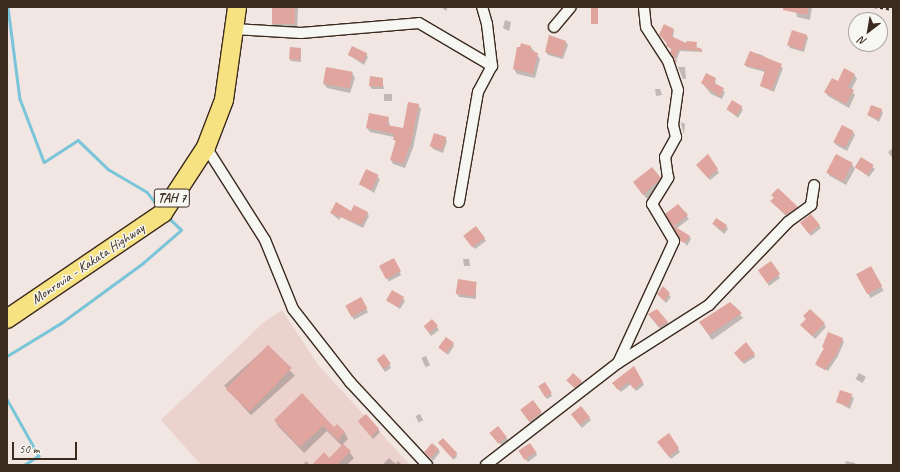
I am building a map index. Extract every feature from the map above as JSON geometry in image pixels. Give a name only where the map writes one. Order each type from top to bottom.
[{"type":"highway","name":"Monrovia - Kakata Highway","points":[[7,319],[163,213],[206,147],[224,100],[237,7]]},
{"type":"street","points":[[459,202],[478,92],[492,66],[487,24],[482,7]]},
{"type":"street","points":[[554,27],[572,7]]},
{"type":"street","points":[[618,363],[674,241],[652,204],[668,178],[665,157],[676,137],[673,125],[678,90],[668,61],[646,28],[644,7]]},
{"type":"street","points":[[234,29],[301,33],[419,23],[492,66]]},
{"type":"street","points":[[206,147],[265,240],[293,309],[350,382],[427,465]]},
{"type":"street","points":[[486,465],[618,363],[709,305],[788,222],[811,205],[814,185]]},
{"type":"path","points":[[874,7],[893,10]]},
{"type":"shaded area","points":[[282,310],[319,366],[410,465],[201,465],[161,420],[263,323]]},
{"type":"building","points":[[272,7],[295,7],[295,24],[272,24]]},
{"type":"building","points":[[591,7],[598,7],[598,24],[591,24]]},
{"type":"building","points":[[783,7],[809,7],[807,15],[783,10]]},
{"type":"building","points":[[664,24],[674,29],[671,36],[686,43],[687,41],[697,42],[696,47],[702,49],[702,51],[679,49],[674,59],[677,61],[676,63],[670,52],[672,49],[666,46],[667,43],[659,35]]},
{"type":"building","points":[[792,30],[807,35],[802,50],[787,45]]},
{"type":"building","points":[[549,35],[566,41],[562,57],[545,52]]},
{"type":"building","points":[[521,43],[531,46],[530,50],[538,53],[533,74],[513,69],[517,47],[520,47]]},
{"type":"building","points":[[352,46],[367,53],[363,62],[348,55]]},
{"type":"building","points":[[290,47],[301,48],[300,60],[289,59]]},
{"type":"building","points":[[750,51],[782,64],[772,90],[760,86],[765,70],[744,65]]},
{"type":"building","points":[[326,67],[353,72],[350,88],[323,84]]},
{"type":"building","points":[[844,68],[855,74],[848,87],[854,90],[846,104],[824,92],[832,78],[838,81]]},
{"type":"building","points":[[706,73],[716,78],[714,83],[724,88],[720,97],[701,83]]},
{"type":"building","points":[[370,76],[383,78],[383,87],[369,86]]},
{"type":"building","points":[[732,100],[742,106],[737,116],[726,109]]},
{"type":"building","points":[[408,102],[419,104],[411,143],[403,164],[390,160],[396,140],[393,140],[394,134],[366,128],[369,113],[389,117],[387,125],[403,128]]},
{"type":"building","points":[[871,105],[882,109],[879,119],[867,115]]},
{"type":"building","points":[[842,125],[854,131],[845,148],[833,142]]},
{"type":"building","points":[[434,133],[446,137],[442,150],[430,146]]},
{"type":"building","points":[[708,154],[718,169],[708,178],[696,165]]},
{"type":"building","points":[[836,154],[853,163],[843,181],[826,173]]},
{"type":"building","points":[[861,157],[874,165],[867,175],[855,167]]},
{"type":"building","points":[[652,167],[661,178],[643,195],[633,182]]},
{"type":"building","points":[[366,169],[379,175],[372,190],[359,184]]},
{"type":"building","points":[[778,188],[798,207],[786,215],[770,201],[774,198],[771,195]]},
{"type":"building","points":[[336,202],[351,211],[354,205],[368,212],[362,225],[330,213]]},
{"type":"building","points":[[678,204],[688,215],[674,226],[690,236],[685,243],[680,241],[665,214]]},
{"type":"building","points":[[811,214],[820,225],[809,234],[800,223]]},
{"type":"building","points":[[716,218],[727,225],[723,231],[712,224]]},
{"type":"building","points":[[476,226],[485,238],[472,248],[463,236]]},
{"type":"building","points":[[394,258],[401,271],[386,279],[379,266]]},
{"type":"building","points":[[771,261],[780,274],[767,283],[758,270]]},
{"type":"building","points":[[871,266],[882,286],[867,294],[856,274]]},
{"type":"building","points":[[458,279],[477,282],[474,297],[456,294]]},
{"type":"building","points":[[663,286],[670,293],[664,301],[657,294]]},
{"type":"building","points":[[392,290],[404,297],[398,307],[386,300]]},
{"type":"building","points":[[361,297],[367,308],[352,317],[345,306]]},
{"type":"building","points":[[730,302],[742,313],[709,335],[699,322]]},
{"type":"building","points":[[657,309],[668,322],[659,327],[648,314]]},
{"type":"building","points":[[810,309],[825,323],[812,336],[800,325],[806,319],[803,316]]},
{"type":"building","points":[[432,319],[438,326],[430,333],[424,326]]},
{"type":"building","points":[[828,332],[843,338],[837,353],[825,370],[815,364],[824,348],[822,347]]},
{"type":"building","points":[[446,337],[454,343],[446,353],[438,347]]},
{"type":"building","points":[[746,342],[755,354],[742,362],[734,353]]},
{"type":"building","points":[[268,345],[292,368],[249,412],[226,389]]},
{"type":"building","points":[[384,354],[391,364],[384,369],[377,359]]},
{"type":"building","points":[[634,366],[643,382],[634,389],[628,382],[618,390],[612,383]]},
{"type":"building","points":[[573,373],[582,381],[575,388],[566,380]]},
{"type":"building","points":[[545,382],[552,393],[545,397],[538,386]]},
{"type":"building","points":[[840,390],[852,394],[848,406],[836,402]]},
{"type":"building","points":[[302,393],[334,427],[337,424],[345,432],[338,440],[323,426],[300,447],[274,420]]},
{"type":"building","points":[[533,400],[542,412],[529,422],[520,410]]},
{"type":"building","points":[[581,406],[590,417],[580,425],[571,414]]},
{"type":"building","points":[[366,414],[379,429],[371,436],[358,421]]},
{"type":"building","points":[[498,426],[507,437],[498,444],[489,433]]},
{"type":"building","points":[[669,433],[679,448],[669,457],[657,442]]},
{"type":"building","points":[[443,438],[457,453],[452,458],[438,443]]},
{"type":"building","points":[[432,443],[439,449],[431,458],[424,452]]},
{"type":"building","points":[[530,443],[536,452],[525,460],[518,451]]},
{"type":"building","points":[[343,444],[351,451],[337,465],[312,465],[324,452],[329,458]]},
{"type":"waterway","points":[[8,7],[20,99],[44,162],[78,140],[108,169],[147,192],[158,206]]},
{"type":"waterway","points":[[7,356],[61,323],[143,263],[181,230],[168,218]]},
{"type":"waterway","points":[[7,399],[39,456],[25,465]]}]
